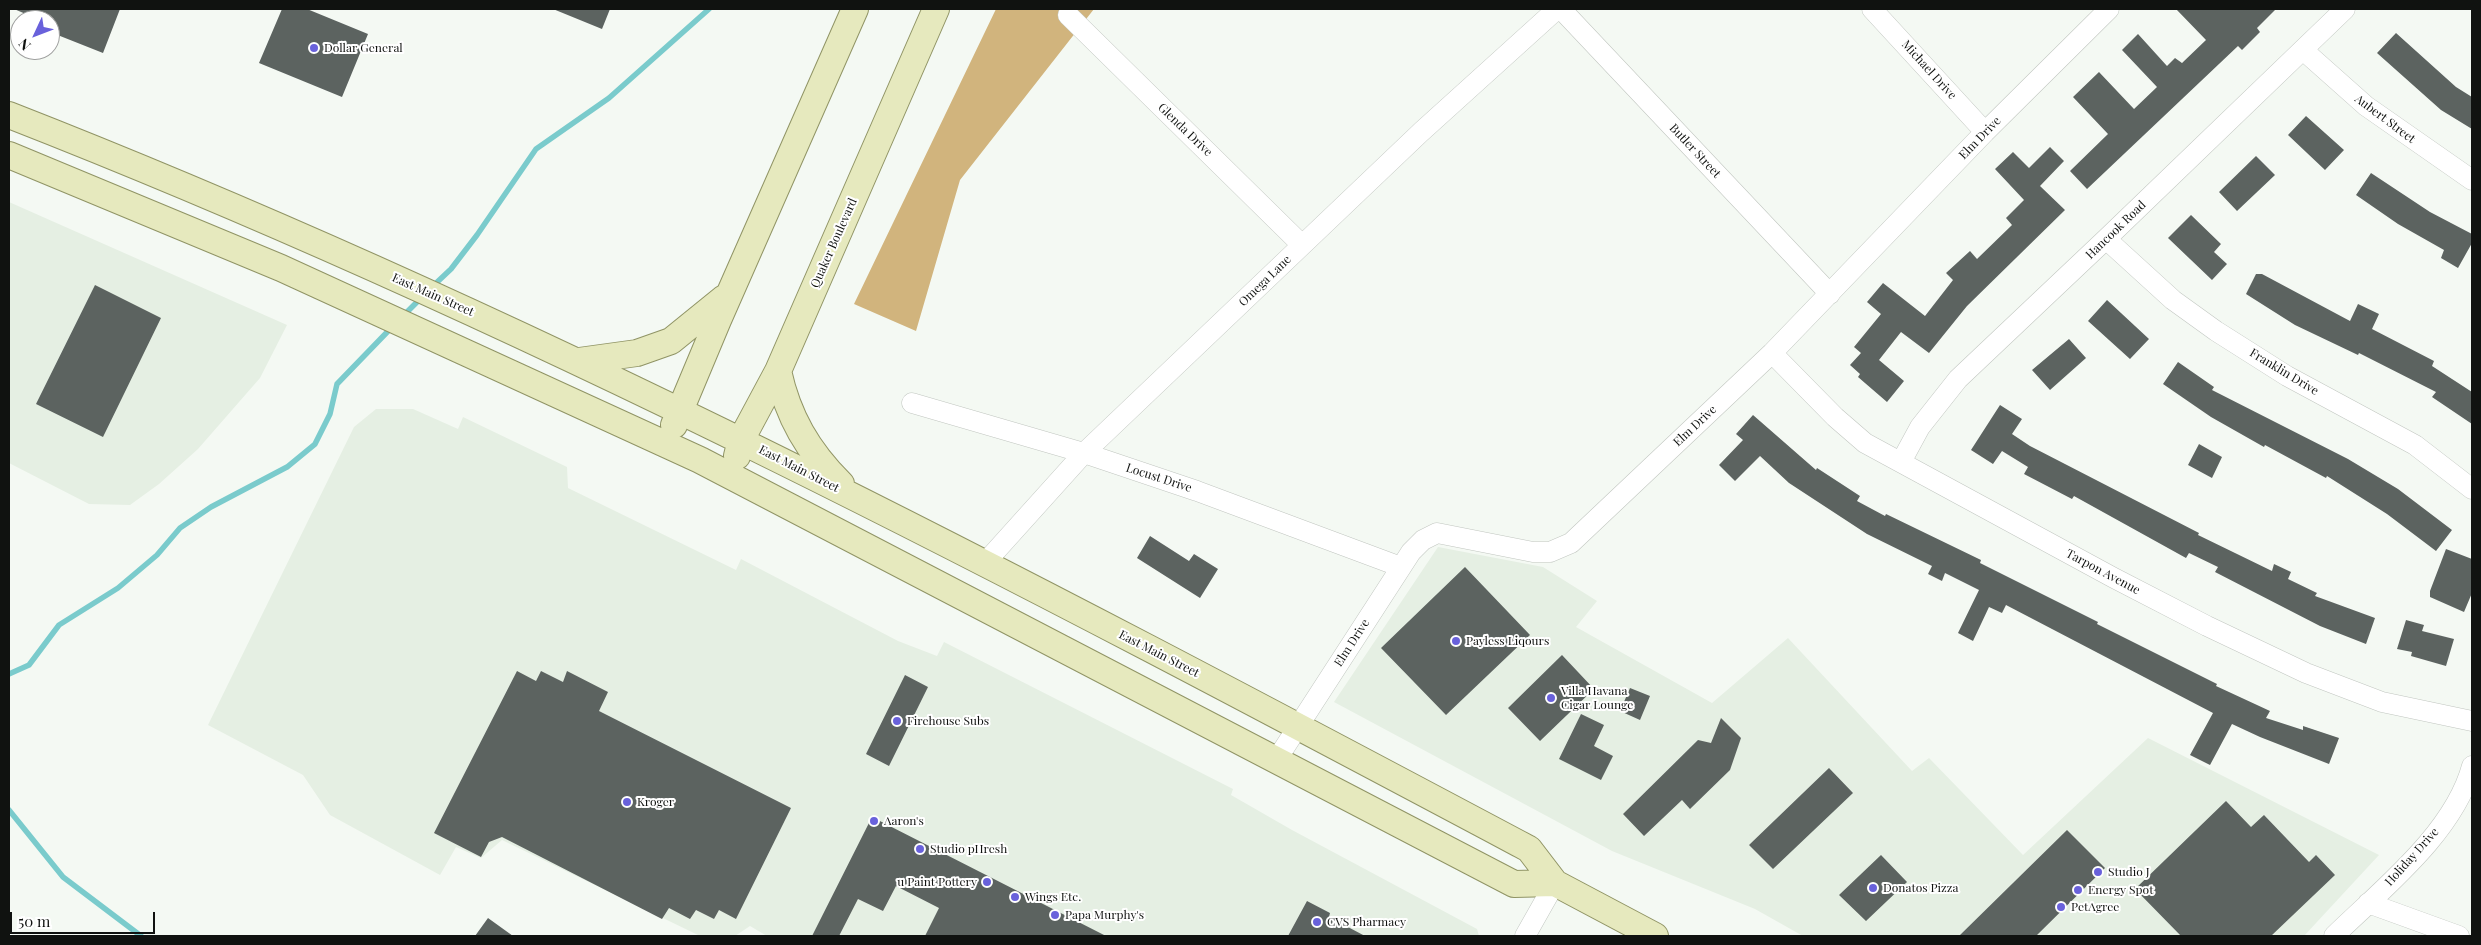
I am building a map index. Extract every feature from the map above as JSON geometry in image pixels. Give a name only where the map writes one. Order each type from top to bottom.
[{"type":"main road","points":[[666,444],[730,292],[855,9]]},
{"type":"main road","name":"Quaker Boulevard","points":[[732,476],[741,440],[778,371],[936,9]]},
{"type":"main road","name":"East Main Street","points":[[9,115],[242,211],[382,272],[579,361],[681,410],[984,564],[1298,727],[1529,850],[1555,883],[1655,936]]},
{"type":"main road","name":"East Main Street","points":[[9,155],[146,210],[435,337],[666,444],[732,476],[1514,884],[1555,883]]},
{"type":"main road","points":[[579,361],[637,353],[671,341],[730,292]]},
{"type":"main road","points":[[778,371],[790,411],[804,441],[822,465],[854,497]]},
{"type":"street","name":"Omega Lane","points":[[984,564],[1084,453],[1421,132],[1557,9]]},
{"type":"street","name":"Butler Street","points":[[1560,9],[1830,294]]},
{"type":"street","name":"Michael Drive","points":[[1872,9],[1985,132]]},
{"type":"street","name":"Elm Drive","points":[[1277,759],[1401,567],[1423,540],[1437,533],[1533,552],[1550,552],[1571,543],[1772,353],[1985,132],[2109,9]]},
{"type":"street","name":"Hancook Road","points":[[1901,462],[1920,427],[1958,379],[2106,240],[2345,9]]},
{"type":"street","name":"Glenda Drive","points":[[1068,16],[1302,245]]},
{"type":"street","name":"Aubert Street","points":[[2303,50],[2366,106],[2472,180]]},
{"type":"street","name":"Franklin Drive","points":[[2106,240],[2172,300],[2216,331],[2287,376],[2415,445],[2472,489]]},
{"type":"street","name":"Tarpon Avenue","points":[[1772,353],[1851,432],[1901,462],[2114,578],[2207,626],[2306,673],[2382,702],[2472,721]]},
{"type":"street","name":"Locust Drive","points":[[912,403],[1084,453],[1197,491],[1401,567]]},
{"type":"street","name":"Holiday Drive","points":[[2334,936],[2408,864],[2453,810],[2469,778],[2472,766]]},
{"type":"street","points":[[1525,936],[1555,883]]},
{"type":"street","points":[[2368,903],[2459,936]]},
{"type":"shaded area","points":[[996,9],[1094,9],[960,180],[916,331],[854,304]]},
{"type":"shaded area","points":[[9,202],[287,325],[260,378],[198,449],[159,484],[130,505],[89,504],[9,463]]},
{"type":"shaded area","points":[[376,409],[413,409],[458,429],[463,417],[567,467],[568,488],[736,570],[741,559],[898,641],[937,656],[944,642],[1233,789],[1231,795],[1292,830],[1477,929],[1479,936],[767,936],[750,926],[735,936],[700,936],[502,840],[481,858],[456,847],[440,875],[330,815],[303,775],[208,725],[354,427]]},
{"type":"shaded area","points":[[1438,547],[1543,567],[1597,601],[1576,627],[1712,703],[1788,638],[1912,771],[1929,758],[2023,855],[2148,738],[2379,855],[2304,936],[1803,936],[1755,909],[1612,851],[1334,702]]},
{"type":"building","points":[[14,9],[120,9],[103,53],[60,36],[60,10]]},
{"type":"building","name":"Dollar General","points":[[282,9],[307,9],[368,34],[342,97],[259,63]]},
{"type":"building","points":[[553,9],[610,9],[602,29]]},
{"type":"building","points":[[2176,9],[2276,9],[2257,28],[2260,32],[2242,50],[2238,46],[2087,189],[2070,171],[2108,134],[2073,97],[2099,72],[2134,109],[2157,87],[2122,50],[2138,34],[2167,66],[2175,58],[2182,63],[2206,40]]},
{"type":"building","points":[[2396,33],[2456,87],[2472,97],[2472,129],[2441,110],[2377,53]]},
{"type":"building","points":[[2306,116],[2344,150],[2325,170],[2288,135]]},
{"type":"building","points":[[2050,147],[2064,161],[2040,186],[2065,210],[1967,306],[1929,353],[1901,332],[1879,360],[1904,381],[1887,402],[1858,377],[1860,374],[1850,365],[1861,353],[1854,347],[1881,314],[1867,302],[1883,283],[1925,316],[1953,280],[1946,273],[1970,251],[1977,259],[2012,225],[2006,218],[2024,200],[1995,169],[2013,152],[2029,168]]},
{"type":"building","points":[[2256,156],[2275,175],[2237,211],[2219,192]]},
{"type":"building","points":[[2371,173],[2430,212],[2472,234],[2472,243],[2458,268],[2441,258],[2444,250],[2398,224],[2356,195]]},
{"type":"building","points":[[2191,215],[2221,244],[2214,252],[2227,264],[2212,280],[2168,238]]},
{"type":"building","points":[[2256,274],[2262,274],[2350,321],[2358,304],[2379,314],[2372,329],[2434,361],[2432,366],[2472,392],[2472,424],[2432,397],[2436,392],[2359,353],[2358,355],[2295,325],[2246,294]]},
{"type":"building","points":[[95,285],[161,318],[103,437],[36,404]]},
{"type":"building","points":[[2107,300],[2149,339],[2130,359],[2088,321]]},
{"type":"building","points":[[2069,339],[2086,358],[2050,390],[2032,370]]},
{"type":"building","points":[[2178,362],[2214,387],[2212,390],[2348,459],[2398,489],[2452,530],[2436,551],[2387,514],[2327,476],[2326,478],[2265,445],[2264,447],[2211,417],[2163,384]]},
{"type":"building","points":[[2000,405],[2022,419],[2012,434],[2030,446],[2199,533],[2198,535],[2272,571],[2274,564],[2291,572],[2288,579],[2317,593],[2315,596],[2375,618],[2366,644],[2320,626],[2215,572],[2218,567],[2189,553],[2186,558],[2074,496],[2072,499],[2024,474],[2028,467],[2002,451],[1993,464],[1971,450]]},
{"type":"building","points":[[1753,415],[1816,470],[1817,468],[1860,496],[1857,501],[1885,516],[1886,514],[1981,560],[1980,563],[2217,684],[2216,686],[2270,711],[2266,718],[2303,730],[2303,726],[2339,738],[2329,764],[2232,724],[2210,765],[2190,755],[2213,713],[2006,605],[2002,613],[1989,607],[1973,641],[1958,633],[1979,590],[1945,573],[1942,581],[1928,574],[1932,566],[1867,534],[1789,483],[1760,456],[1735,481],[1719,465],[1743,440],[1736,434]]},
{"type":"building","points":[[2199,444],[2222,457],[2212,478],[2188,465]]},
{"type":"building","points":[[1150,536],[1189,561],[1194,554],[1218,569],[1200,598],[1137,558]]},
{"type":"building","points":[[2446,549],[2472,559],[2472,593],[2464,612],[2430,597],[2430,591]]},
{"type":"building","name":"Payless Liqours","points":[[1465,567],[1530,635],[1446,715],[1381,648]]},
{"type":"building","points":[[2406,620],[2424,625],[2422,631],[2454,639],[2446,666],[2411,656],[2412,652],[2397,649]]},
{"type":"building","name":"Villa Havana Cigar Lounge","points":[[1562,655],[1594,689],[1540,741],[1508,708]]},
{"type":"building","points":[[517,671],[536,681],[541,671],[563,682],[567,671],[608,692],[599,711],[791,808],[736,919],[719,910],[714,919],[696,910],[690,919],[669,908],[662,919],[502,837],[489,842],[481,857],[434,833]]},
{"type":"building","name":"Firehouse Subs","points":[[905,675],[928,687],[889,766],[866,754]]},
{"type":"building","points":[[1630,688],[1650,696],[1640,720],[1620,711]]},
{"type":"building","points":[[1581,714],[1604,725],[1594,746],[1613,756],[1601,780],[1559,759]]},
{"type":"building","points":[[1721,718],[1741,738],[1730,770],[1690,809],[1682,800],[1644,836],[1623,814],[1698,740],[1711,743]]},
{"type":"building","points":[[1829,768],[1853,793],[1773,869],[1749,845]]},
{"type":"building","points":[[2226,801],[2251,827],[2264,815],[2309,862],[2316,855],[2335,875],[2271,936],[2181,936],[2135,889]]},
{"type":"building","points":[[872,817],[1106,936],[925,936],[939,908],[896,886],[883,911],[858,899],[839,936],[812,936]]},
{"type":"building","points":[[2067,830],[2105,868],[2036,936],[1959,936]]},
{"type":"building","name":"Donatos Pizza","points":[[1881,855],[1907,882],[1866,921],[1839,895]]},
{"type":"building","name":"CVS Pharmacy","points":[[1307,901],[1330,913],[1329,917],[1365,936],[1288,936]]},
{"type":"building","points":[[488,918],[513,936],[475,936]]},
{"type":"waterway","points":[[433,286],[451,269],[477,235],[536,149],[609,98],[709,9]]},
{"type":"waterway","points":[[403,316],[421,298]]},
{"type":"waterway","points":[[9,674],[29,665],[59,625],[118,588],[157,555],[180,528],[211,507],[287,467],[315,444],[330,414],[337,384],[393,326]]},
{"type":"waterway","points":[[9,810],[63,877],[141,936]]},
{"type":"place","name":"Dollar General","points":[[314,48]]},
{"type":"place","name":"Payless Liqours","points":[[1456,641]]},
{"type":"place","name":"Villa Havana Cigar Lounge","points":[[1551,698]]},
{"type":"place","name":"Firehouse Subs","points":[[897,721]]},
{"type":"place","name":"Kroger","points":[[627,802]]},
{"type":"place","name":"Aaron's","points":[[874,821]]},
{"type":"place","name":"Studio pHresh","points":[[920,849]]},
{"type":"place","name":"Studio J","points":[[2098,872]]},
{"type":"place","name":"u Paint Pottery","points":[[987,882]]},
{"type":"place","name":"Donatos Pizza","points":[[1873,888]]},
{"type":"place","name":"Energy Spot","points":[[2078,890]]},
{"type":"place","name":"Wings Etc.","points":[[1015,897]]},
{"type":"place","name":"PetAgree","points":[[2061,907]]},
{"type":"place","name":"Papa Murphy's","points":[[1055,915]]},
{"type":"place","name":"CVS Pharmacy","points":[[1317,922]]}]
